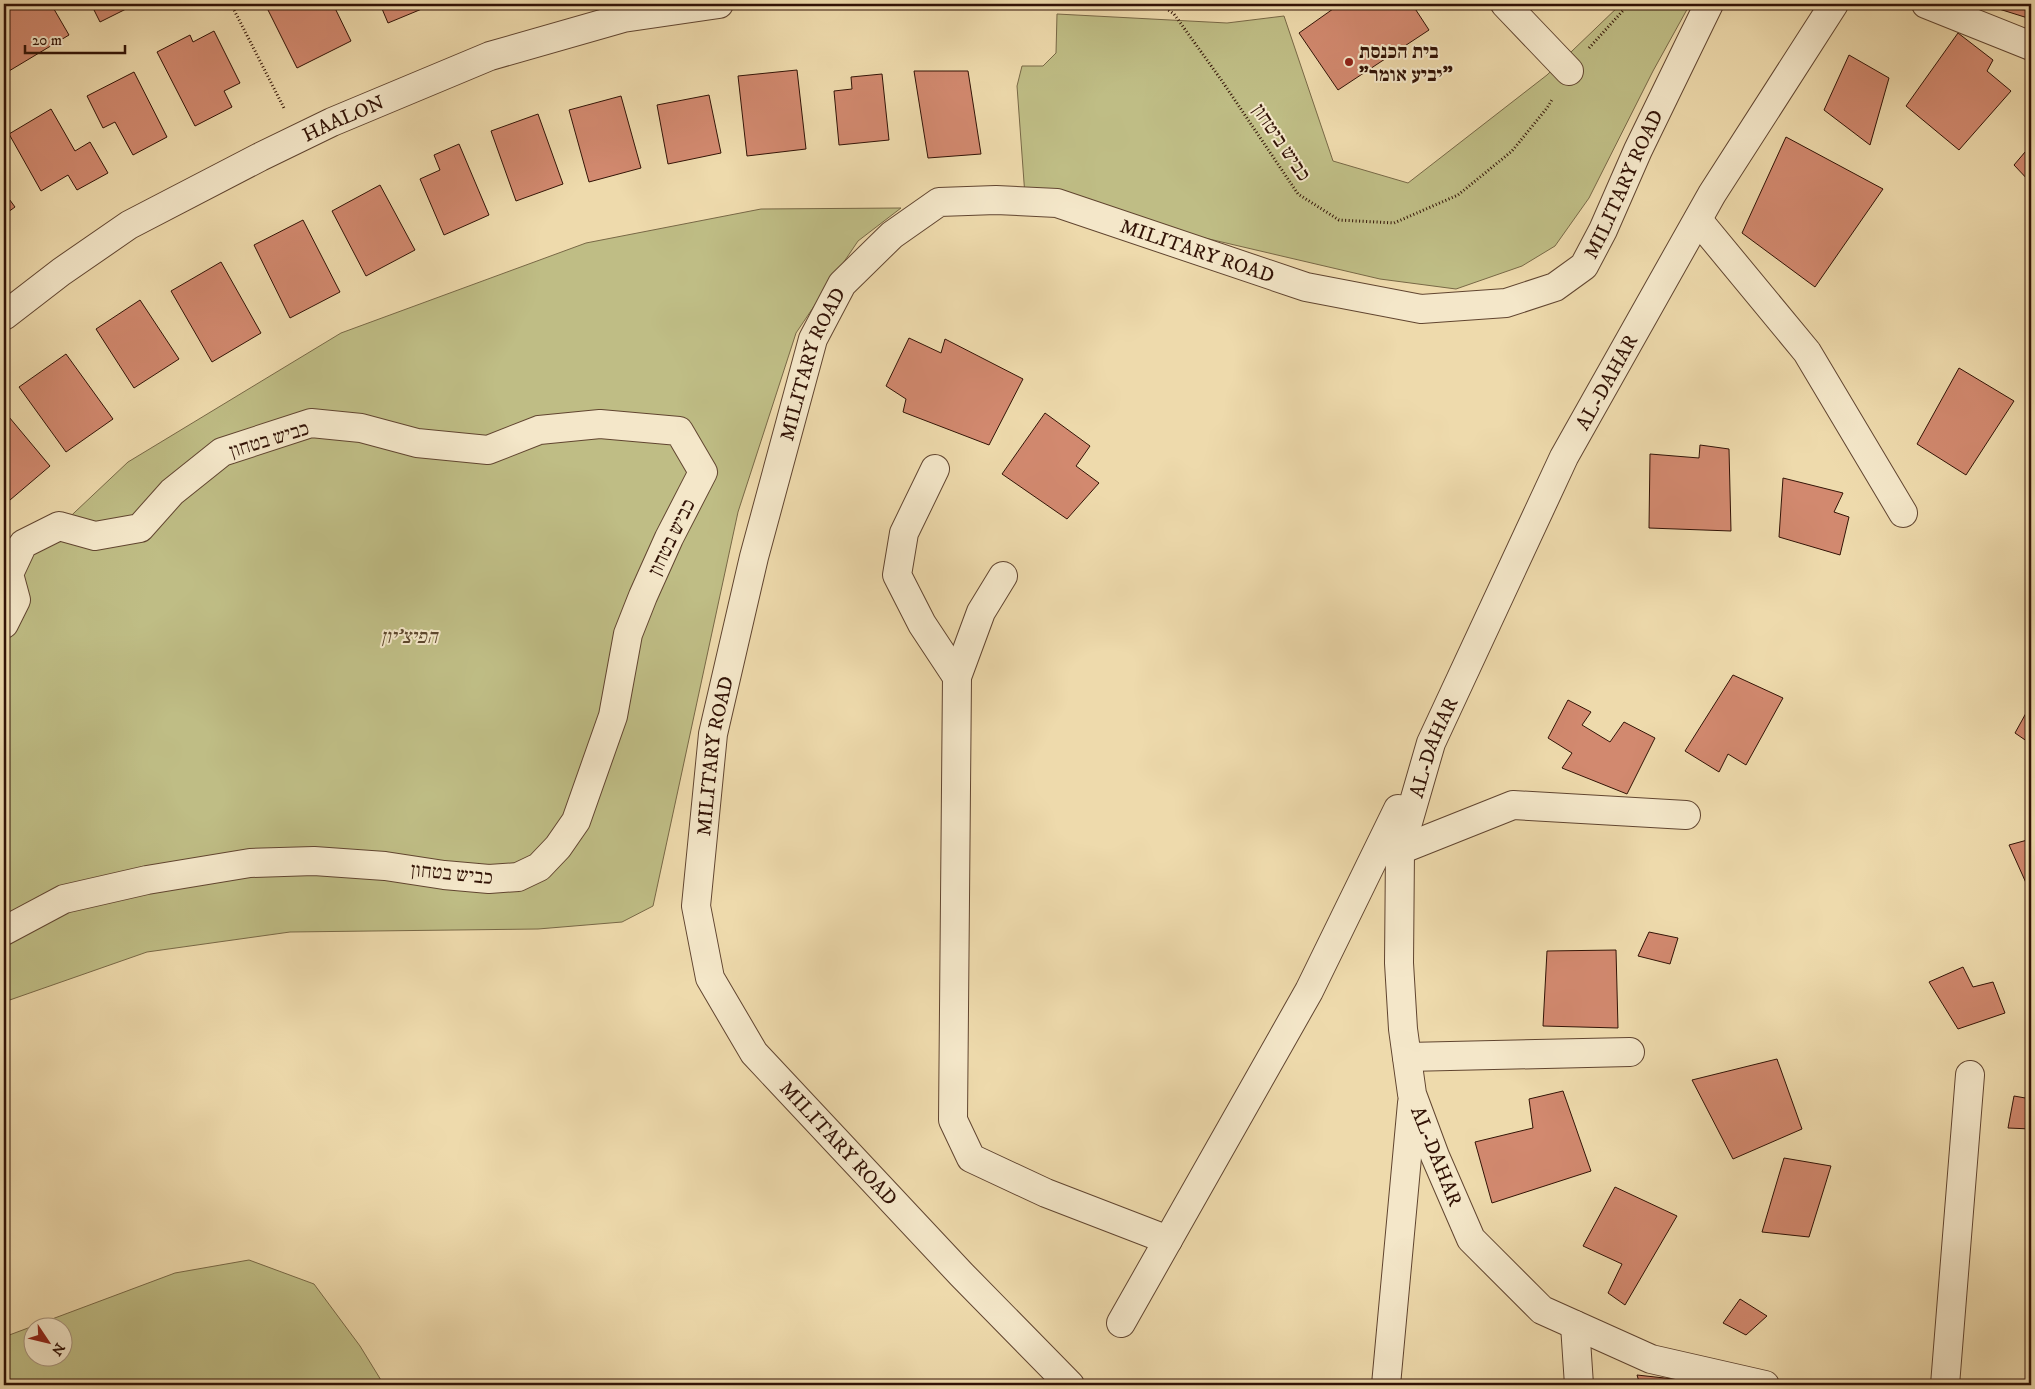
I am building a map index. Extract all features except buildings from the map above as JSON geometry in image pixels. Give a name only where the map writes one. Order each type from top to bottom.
[{"type":"street","name":"HAALON","points":[[4,316],[60,272],[129,225],[300,138],[406,90],[490,56],[624,18],[719,4]]},
{"type":"street","points":[[1505,4],[1570,71]]},
{"type":"street","name":"MILITARY ROAD","points":[[1070,1385],[962,1275],[754,1053],[710,978],[696,906],[713,734],[754,557],[813,339],[842,284],[892,235],[939,202],[996,200],[1057,203],[1306,288],[1421,309],[1506,303],[1555,287],[1584,266],[1603,230],[1638,150],[1710,4]]},
{"type":"street","name":"AL-DAHAR","points":[[1765,1385],[1651,1359],[1542,1310],[1471,1239],[1435,1156],[1412,1094],[1404,1029],[1400,963],[1400,850],[1431,743],[1564,457],[1698,220],[1834,4]]},
{"type":"street","points":[[1926,4],[2031,46]]},
{"type":"street","points":[[1698,220],[1807,352],[1903,513]]},
{"type":"street","name":"כביש בטחון","points":[[4,624],[16,600],[9,574],[23,544],[59,526],[95,536],[140,528],[172,492],[222,452],[311,423],[361,428],[417,443],[488,450],[539,430],[600,424],[679,431],[703,472],[669,538],[628,634],[613,716],[576,821],[558,848],[539,867],[518,878],[489,878],[444,875],[385,866],[314,861],[250,863],[148,880],[64,899],[4,931]]},
{"type":"street","points":[[935,469],[904,533],[897,575],[922,624],[957,678]]},
{"type":"street","points":[[1003,576],[981,612],[957,678],[952,1120],[971,1158],[1046,1193],[1168,1240]]},
{"type":"street","points":[[1121,1323],[1308,992],[1431,743]]},
{"type":"street","points":[[1400,850],[1512,805],[1686,815]]},
{"type":"street","points":[[1407,1056],[1630,1052]]},
{"type":"street","points":[[1945,1385],[1970,1074]]},
{"type":"street","points":[[1386,1385],[1412,1094]]},
{"type":"street","points":[[1575,1325],[1579,1385]]},
{"type":"path","points":[[230,4],[300,138]]},
{"type":"path","name":"כביש ביטחון","points":[[1160,4],[1174,14],[1222,81],[1298,194],[1340,220],[1394,223],[1458,195],[1512,151],[1547,108],[1570,71],[1629,4]]},
{"type":"green space","points":[[1621,4],[1690,4],[1653,71],[1589,198],[1555,246],[1522,266],[1456,289],[1380,279],[1025,196],[1017,86],[1022,66],[1043,66],[1056,53],[1057,14],[1227,23],[1284,16],[1333,161],[1408,183],[1547,75]]},
{"type":"green space","name":"הפיצ'יון","points":[[901,208],[858,241],[796,333],[738,512],[653,906],[622,922],[538,929],[290,932],[147,952],[4,1002],[4,579],[128,462],[341,333],[586,243],[761,209]]},
{"type":"green space","points":[[249,1260],[314,1284],[360,1346],[384,1385],[4,1385],[4,1337],[22,1331],[22,1366],[72,1366],[72,1316],[60,1316],[175,1273]]},
{"type":"place","name":"בית הכנסת \"יביע אומר\"","points":[[1349,62]]}]
